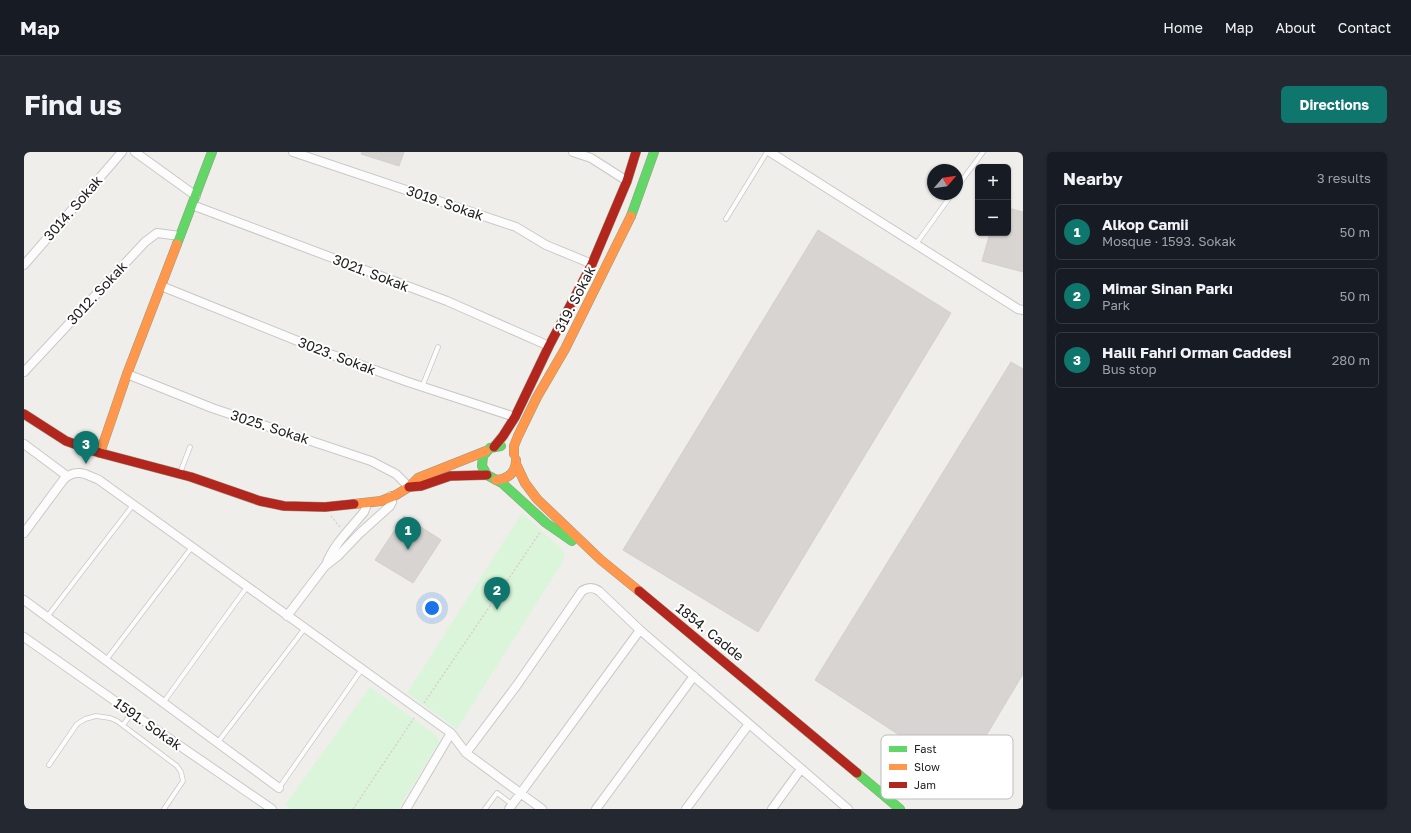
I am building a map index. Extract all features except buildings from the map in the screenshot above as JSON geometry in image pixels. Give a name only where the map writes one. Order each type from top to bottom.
[{"type":"main road","points":[[100,453],[127,374],[212,152]]},
{"type":"main road","name":"319. Sokak","points":[[490,449],[503,436],[515,417],[549,346],[592,264],[627,181],[636,152]]},
{"type":"main road","name":"319. Sokak","points":[[514,454],[514,446],[518,436],[537,397],[565,349],[632,213],[654,152]]},
{"type":"main road","points":[[24,414],[66,440],[100,453],[180,474],[272,504],[324,507],[381,501],[409,487],[418,478],[490,449],[502,446],[514,454],[516,464],[515,470],[507,478],[496,480]]},
{"type":"main road","points":[[486,475],[482,466],[483,456],[490,449]]},
{"type":"main road","name":"1854. Cadde","points":[[516,464],[532,494],[601,560],[881,793]]},
{"type":"main road","points":[[409,487],[421,486],[450,476],[486,475],[510,489],[546,523],[601,560]]},
{"type":"main road","name":"1854. Cadde","points":[[888,799],[900,809]]},
{"type":"street","name":"3014. Sokak","points":[[24,264],[122,152]]},
{"type":"street","name":"3021. Sokak","points":[[135,152],[194,200],[447,301],[549,346]]},
{"type":"street","name":"3019. Sokak","points":[[293,152],[516,227],[546,245],[592,264]]},
{"type":"street","points":[[573,152],[591,158],[627,181]]},
{"type":"street","points":[[770,152],[1018,309],[1023,310]]},
{"type":"street","name":"3012. Sokak","points":[[24,372],[145,242],[157,233],[180,236]]},
{"type":"street","name":"3023. Sokak","points":[[161,286],[330,354],[422,387],[515,417]]},
{"type":"street","name":"3025. Sokak","points":[[127,374],[212,408],[371,461],[396,474],[409,487]]},
{"type":"street","points":[[24,444],[67,476]]},
{"type":"street","points":[[24,533],[67,476],[75,472],[86,474],[98,480],[451,733],[466,753],[542,809]]},
{"type":"street","points":[[325,566],[338,556],[360,533],[390,506],[392,502],[391,496]]},
{"type":"street","points":[[287,616],[325,566],[330,555],[348,529],[364,512],[366,503]]},
{"type":"street","points":[[348,529],[356,535],[360,533]]},
{"type":"street","points":[[466,753],[517,685],[582,591],[591,587],[599,591],[640,630],[848,809]]},
{"type":"street","points":[[24,600],[279,788]]},
{"type":"street","points":[[511,807],[640,630]]},
{"type":"street","name":"1591. Sokak","points":[[24,637],[271,809]]},
{"type":"street","points":[[596,809],[694,676]]},
{"type":"street","points":[[686,809],[749,724]]},
{"type":"street","points":[[406,809],[451,733]]},
{"type":"street","points":[[772,809],[802,769]]},
{"type":"lane","points":[[726,219],[767,152]]},
{"type":"lane","points":[[963,179],[983,152]]},
{"type":"lane","points":[[916,244],[948,200]]},
{"type":"lane","points":[[422,387],[438,347]]},
{"type":"lane","points":[[180,474],[190,447]]},
{"type":"lane","points":[[47,617],[133,505]]},
{"type":"lane","points":[[106,660],[192,547]]},
{"type":"lane","points":[[163,702],[247,587]]},
{"type":"lane","points":[[218,743],[305,628]]},
{"type":"lane","points":[[279,788],[362,669]]},
{"type":"lane","points":[[123,725],[132,713]]},
{"type":"lane","points":[[49,765],[77,724],[85,718],[96,716],[117,721],[177,766],[181,772],[183,781],[164,809]]},
{"type":"lane","points":[[485,809],[497,793],[511,807]]},
{"type":"path","points":[[330,516],[348,529]]},
{"type":"path","points":[[422,705],[546,523]]},
{"type":"path","points":[[353,809],[416,714]]},
{"type":"green space","points":[[522,513],[564,551],[564,558],[457,729],[407,693]]},
{"type":"green space","points":[[370,687],[437,736],[439,742],[398,809],[290,809],[285,805]]},
{"type":"traffic: fast","points":[[177,244],[212,152]]},
{"type":"traffic: fast","points":[[631,216],[654,152]]},
{"type":"traffic: fast","points":[[501,446],[490,448],[483,456],[482,466],[487,475],[502,483],[546,523],[572,541]]},
{"type":"traffic: fast","points":[[857,773],[881,793]]},
{"type":"traffic: fast","points":[[888,799],[900,809]]},
{"type":"traffic: slow","points":[[514,454],[514,446],[518,436],[537,397],[565,349],[631,216]]},
{"type":"traffic: slow","points":[[100,453],[127,374],[177,244]]},
{"type":"traffic: slow","points":[[354,504],[381,501],[396,495],[409,487],[418,478],[486,451]]},
{"type":"traffic: slow","points":[[496,480],[508,477],[515,468],[516,460]]},
{"type":"traffic: slow","points":[[516,464],[525,483],[537,499],[601,560],[639,591]]},
{"type":"traffic: jam","points":[[494,447],[515,417],[549,346],[592,264],[627,181],[636,152]]},
{"type":"traffic: jam","points":[[24,414],[66,441],[100,453],[191,477],[260,501],[284,506],[325,507],[354,504]]},
{"type":"traffic: jam","points":[[409,487],[421,486],[450,476],[487,475]]},
{"type":"traffic: jam","points":[[639,591],[857,773]]},
{"type":"place","name":"Halil Fahri Orman Caddesi","points":[[86,464]]},
{"type":"place","name":"Alkop Camii","points":[[408,550]]},
{"type":"place","name":"Mimar Sinan Parkı","points":[[497,610]]}]
